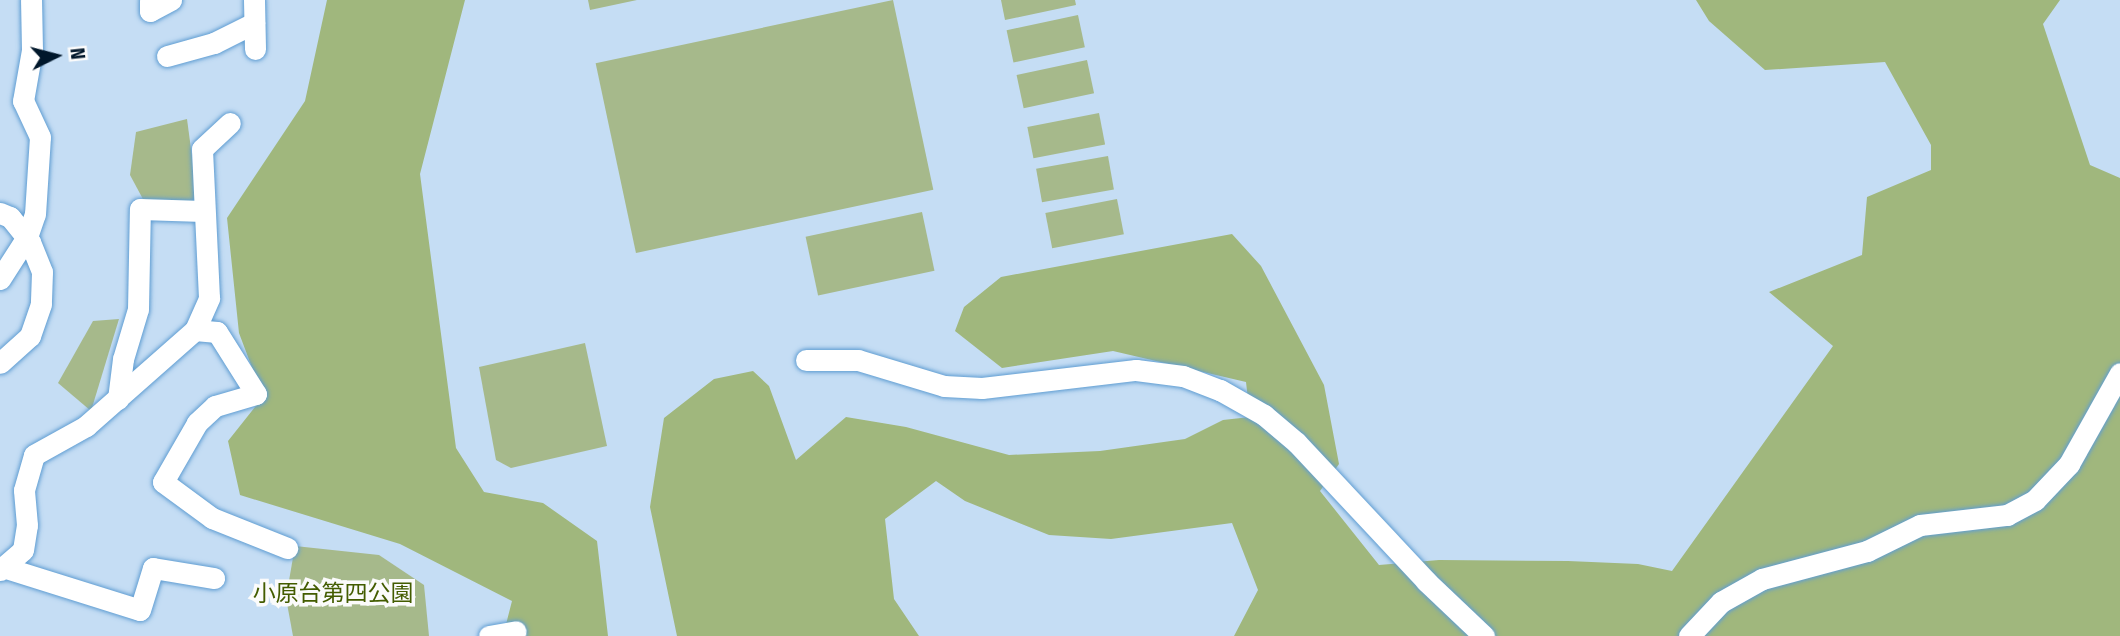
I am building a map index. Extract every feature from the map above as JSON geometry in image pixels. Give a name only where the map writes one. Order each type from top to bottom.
[{"type":"street","points":[[0,279],[27,237],[35,214],[40,137],[23,101],[32,50],[31,0]]},
{"type":"street","points":[[150,0],[150,11],[171,0]]},
{"type":"street","points":[[254,0],[255,49]]},
{"type":"street","points":[[167,56],[214,43],[254,23]]},
{"type":"street","points":[[214,578],[153,568],[141,610],[3,569],[23,550],[27,525],[24,490],[34,455],[86,426],[195,330],[209,298],[202,149],[230,123]]},
{"type":"street","points":[[118,399],[123,359],[138,309],[140,209],[203,211]]},
{"type":"street","points":[[0,213],[10,217],[27,237],[42,272],[41,304],[30,336],[0,363]]},
{"type":"street","points":[[195,330],[217,332],[256,394],[215,406],[197,422],[163,482],[212,518],[287,548]]},
{"type":"street","points":[[806,360],[858,360],[944,386],[982,388],[1136,370],[1183,376],[1220,390],[1264,415],[1297,443],[1426,581],[1485,636]]},
{"type":"street","points":[[1689,636],[1721,602],[1762,579],[1867,551],[1920,525],[2007,515],[2035,500],[2069,464],[2120,373]]},
{"type":"street","points":[[489,636],[516,631]]},
{"type":"green space","points":[[327,0],[465,0],[420,174],[456,448],[484,492],[543,503],[597,541],[608,636],[503,636],[512,601],[400,544],[240,495],[228,441],[263,397],[239,333],[227,218],[305,101]]},
{"type":"green space","points":[[588,0],[637,0],[590,10]]},
{"type":"green space","points":[[893,0],[933,190],[636,253],[596,63]]},
{"type":"green space","points":[[1001,0],[1075,0],[1076,5],[1005,20]]},
{"type":"green space","points":[[1696,0],[2060,0],[2043,24],[2090,165],[2120,178],[2120,636],[1234,636],[1258,590],[1232,523],[1111,539],[1049,535],[965,501],[936,481],[885,519],[894,599],[919,636],[677,636],[650,507],[664,418],[714,379],[753,371],[769,386],[796,460],[846,417],[906,427],[1009,455],[1100,451],[1185,439],[1223,420],[1250,417],[1246,382],[1113,351],[1002,368],[955,331],[964,307],[1001,277],[1232,234],[1261,266],[1324,385],[1339,464],[1320,491],[1379,565],[1439,560],[1568,561],[1638,564],[1672,571],[1833,346],[1769,292],[1862,255],[1867,197],[1931,170],[1931,145],[1885,62],[1765,70],[1709,21]]},
{"type":"green space","points":[[1078,15],[1085,47],[1013,62],[1007,30]]},
{"type":"green space","points":[[1087,60],[1094,93],[1024,108],[1017,75]]},
{"type":"green space","points":[[1099,113],[1105,144],[1033,158],[1027,127]]},
{"type":"green space","points":[[187,119],[198,202],[144,201],[130,175],[136,132]]},
{"type":"green space","points":[[1108,156],[1114,189],[1042,202],[1036,169]]},
{"type":"green space","points":[[1117,199],[1124,234],[1052,248],[1045,213]]},
{"type":"green space","points":[[922,212],[934,271],[818,295],[806,237]]},
{"type":"green space","points":[[119,319],[91,411],[58,383],[93,321]]},
{"type":"green space","points":[[585,343],[607,446],[511,468],[496,460],[479,367]]},
{"type":"green space","name":"小原台第四公園","points":[[295,546],[379,555],[424,585],[429,636],[293,636],[286,598]]}]
